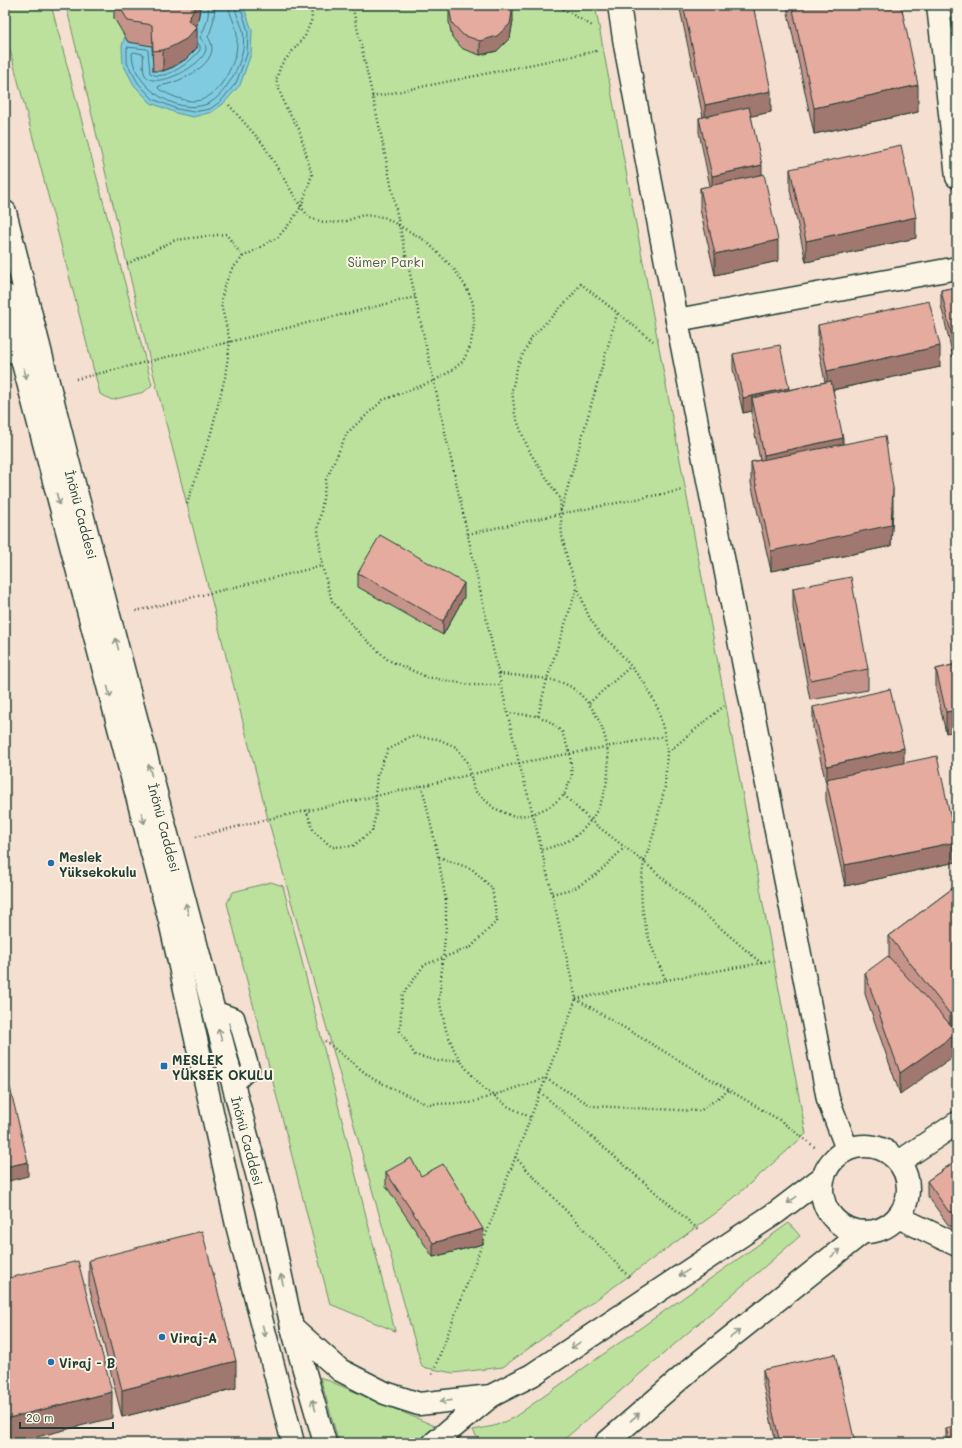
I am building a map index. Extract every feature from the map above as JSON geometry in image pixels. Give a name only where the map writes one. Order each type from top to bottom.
[{"type":"main road","points":[[434,1443],[491,1396],[532,1375],[776,1212],[834,1162],[866,1146],[884,1150],[899,1162],[908,1180],[907,1200],[898,1217],[882,1229],[862,1232],[844,1227],[829,1214],[822,1196],[834,1162],[828,1099],[677,320],[625,45],[619,5]]},
{"type":"main road","points":[[938,5],[957,176]]},
{"type":"main road","name":"İnönü Caddesi","points":[[5,212],[49,386],[266,1208],[292,1327],[324,1443]]},
{"type":"main road","points":[[677,320],[957,268]]},
{"type":"main road","name":"İnönü Caddesi","points":[[5,295],[12,350],[170,921],[237,1225],[293,1443]]},
{"type":"main road","points":[[899,1162],[957,1123]]},
{"type":"main road","points":[[898,1217],[957,1246]]},
{"type":"main road","points":[[606,1443],[697,1364],[862,1232]]},
{"type":"main road","points":[[292,1327],[340,1370],[385,1393],[419,1404],[491,1396]]},
{"type":"path","points":[[187,504],[211,433],[225,377],[230,342],[221,304],[224,287],[232,269],[243,257],[278,237],[291,222],[301,207],[312,175],[299,129],[285,106],[276,80],[281,65],[305,36],[312,19],[311,5]]},
{"type":"path","points":[[352,5],[501,685],[519,763],[542,850],[576,999],[435,1369]]},
{"type":"path","points":[[556,5],[625,45]]},
{"type":"path","points":[[372,96],[625,45]]},
{"type":"path","points":[[230,105],[263,144],[301,207],[310,218],[327,223],[343,222],[363,215],[384,216],[426,241],[454,269],[466,287],[473,303],[474,326],[470,347],[463,361],[451,371],[434,381],[383,400],[347,433],[326,480],[318,530],[322,566],[332,601],[359,634],[388,660],[427,677],[470,684],[501,685]]},
{"type":"path","points":[[127,264],[174,240],[226,234],[243,257]]},
{"type":"path","points":[[654,342],[581,284],[570,298],[532,337],[518,364],[512,390],[515,415],[531,454],[560,499],[562,536],[568,562],[588,615],[600,634],[616,648],[645,684],[658,709],[665,736],[667,753],[665,787],[653,836],[644,862],[641,879],[641,905],[653,952],[666,980]]},
{"type":"path","points":[[49,386],[415,297]]},
{"type":"path","points":[[560,514],[618,314]]},
{"type":"path","points":[[468,534],[685,489]]},
{"type":"path","points":[[110,618],[322,566]]},
{"type":"path","points":[[538,716],[547,679],[577,587]]},
{"type":"path","points":[[589,703],[631,666]]},
{"type":"path","points":[[499,674],[547,679],[570,686],[589,703],[599,718],[608,747],[608,780],[601,803],[591,821],[577,835],[563,843],[542,850]]},
{"type":"path","points":[[667,753],[748,686]]},
{"type":"path","points":[[306,810],[314,832],[332,847],[353,846],[372,831],[378,809],[375,796],[377,775],[388,750],[411,736],[438,739],[456,747],[468,763],[474,790],[494,808],[514,817],[533,814],[550,806],[564,795],[572,776],[570,754],[562,732],[549,721],[538,716],[508,713]]},
{"type":"path","points":[[214,832],[519,763],[665,736]]},
{"type":"path","points":[[422,786],[438,856],[446,901],[446,926],[439,999],[446,1030],[460,1060],[484,1089],[509,1107],[530,1117]]},
{"type":"path","points":[[564,795],[591,821],[644,862],[761,962],[576,999]]},
{"type":"path","points":[[552,894],[575,888],[597,874],[624,848]]},
{"type":"path","points":[[438,856],[472,869],[492,888],[497,921],[471,947],[424,965],[402,996],[400,1031],[415,1055],[438,1061],[460,1060]]},
{"type":"path","points":[[576,999],[781,1121],[834,1162]]},
{"type":"path","points":[[325,1041],[374,1079],[426,1104],[470,1103],[545,1078]]},
{"type":"path","points":[[545,1078],[592,1106],[700,1111],[729,1090]]},
{"type":"path","points":[[540,1092],[720,1249]]},
{"type":"path","points":[[515,1156],[648,1297]]},
{"type":"green space","points":[[5,5],[51,5],[152,385],[144,392],[112,400],[100,394],[5,31]]},
{"type":"green space","name":"Sümer Parkı","points":[[66,5],[595,5],[806,1134],[720,1210],[503,1367],[453,1373],[422,1367],[268,819],[150,361]]},
{"type":"green space","points":[[271,882],[283,886],[395,1331],[330,1304],[227,903],[233,892]]},
{"type":"green space","points":[[789,1223],[800,1236],[560,1443],[480,1443],[473,1430],[494,1426],[513,1418]]},
{"type":"green space","points":[[320,1377],[435,1426],[417,1443],[339,1443]]},
{"type":"water","points":[[198,5],[243,5],[252,30],[251,54],[240,85],[223,104],[212,112],[193,117],[176,113],[151,103],[134,85],[123,64],[122,46],[125,36],[152,46],[163,71],[173,67],[186,59],[188,41]]},
{"type":"building","points":[[119,5],[197,5],[188,20],[197,27],[186,39],[163,50],[153,51],[152,25],[128,21]]},
{"type":"building","points":[[450,5],[513,6],[510,24],[497,36],[480,41],[463,35],[452,23],[449,7]]},
{"type":"building","points":[[683,5],[753,5],[771,91],[705,105]]},
{"type":"building","points":[[792,5],[901,5],[918,85],[814,108]]},
{"type":"building","points":[[749,107],[762,165],[712,176],[699,118]]},
{"type":"building","points":[[901,145],[916,217],[806,241],[790,169]]},
{"type":"building","points":[[764,174],[778,240],[715,254],[700,188]]},
{"type":"building","points":[[957,287],[957,341],[953,342],[941,290]]},
{"type":"building","points":[[929,301],[940,346],[827,371],[818,325]]},
{"type":"building","points":[[780,345],[789,388],[743,398],[733,354]]},
{"type":"building","points":[[831,381],[843,438],[764,455],[752,398]]},
{"type":"building","points":[[885,436],[893,488],[891,525],[771,551],[751,462]]},
{"type":"building","points":[[380,535],[464,583],[443,621],[358,573]]},
{"type":"building","points":[[851,577],[868,669],[810,680],[793,588]]},
{"type":"building","points":[[957,664],[957,710],[946,712],[936,669]]},
{"type":"building","points":[[890,689],[904,748],[827,766],[813,707]]},
{"type":"building","points":[[937,756],[956,842],[845,865],[826,779]]},
{"type":"building","points":[[957,885],[957,1009],[950,1014],[889,936]]},
{"type":"building","points":[[888,956],[957,1032],[900,1073],[865,973]]},
{"type":"building","points":[[5,1067],[28,1162],[5,1167]]},
{"type":"building","points":[[411,1158],[421,1176],[443,1164],[483,1229],[433,1243],[386,1172]]},
{"type":"building","points":[[957,1160],[957,1212],[949,1212],[927,1181]]},
{"type":"building","name":"Viraj-A","points":[[202,1231],[236,1361],[122,1390],[89,1260]]},
{"type":"building","name":"Viraj - B","points":[[78,1261],[112,1392],[5,1419],[5,1279]]},
{"type":"building","points":[[835,1354],[855,1443],[780,1443],[763,1370]]},
{"type":"building","points":[[957,1426],[957,1443],[951,1443],[946,1429]]},
{"type":"place","name":"Meslek Yüksekokulu","points":[[51,863]]},
{"type":"place","name":"MESLEK YÜKSEK OKULU","points":[[164,1066]]},
{"type":"place","name":"Viraj-A","points":[[162,1337]]},
{"type":"place","name":"Viraj - B","points":[[51,1362]]}]
